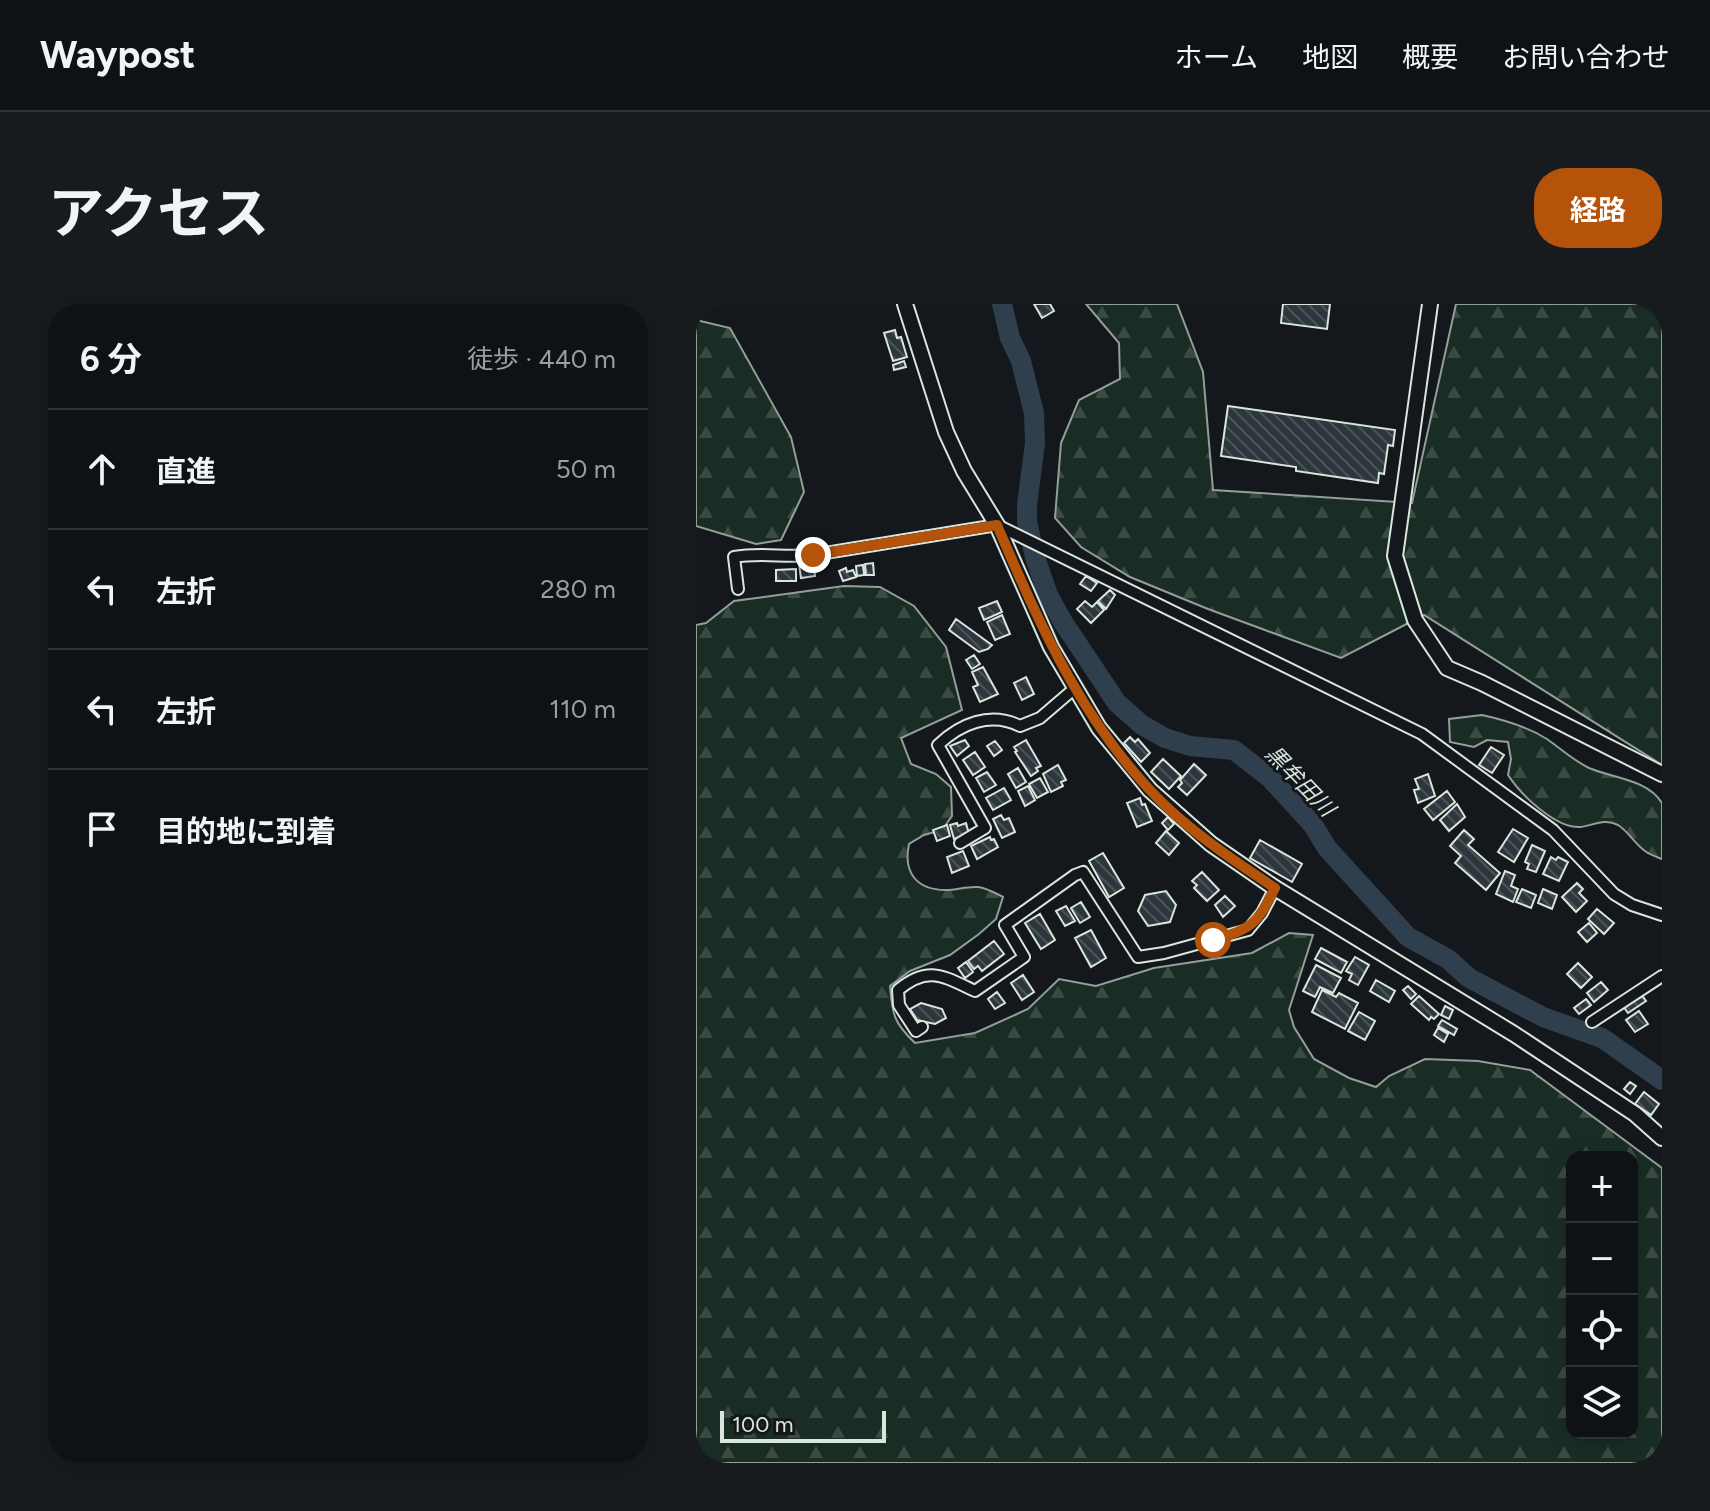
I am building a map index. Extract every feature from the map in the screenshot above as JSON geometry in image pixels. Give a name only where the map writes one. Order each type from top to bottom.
[{"type":"street","points":[[905,304],[946,432],[964,471],[997,525],[1051,647],[1099,728],[1161,801],[1211,844],[1275,888],[1514,1034],[1635,1114],[1662,1138]]},
{"type":"street","points":[[1430,304],[1395,556],[1415,620],[1447,668],[1662,774]]},
{"type":"street","points":[[738,589],[734,557],[758,553],[790,557],[813,555],[997,525],[1422,734],[1553,830],[1614,894],[1632,905],[1662,915]]},
{"type":"street","points":[[960,843],[985,828],[938,745],[953,731],[973,722],[1005,718],[1020,726],[1040,718],[1075,688]]},
{"type":"street","points":[[922,1027],[916,1031],[899,1005],[898,990],[910,980],[926,974],[946,977],[975,991],[1024,957],[1005,925],[1075,875],[1083,872],[1138,957],[1189,947],[1248,930],[1262,913],[1275,888]]},
{"type":"street","points":[[1592,1022],[1662,976]]},
{"type":"green space","points":[[1086,304],[1177,304],[1203,372],[1213,490],[1412,503],[1456,304],[1662,304],[1662,765],[1424,615],[1341,658],[1130,577],[1081,547],[1055,518],[1061,443],[1079,400],[1120,379],[1119,343]]},
{"type":"green space","points":[[696,320],[730,328],[791,437],[804,492],[781,540],[756,544],[696,526]]},
{"type":"green space","points":[[844,586],[880,587],[914,606],[946,647],[962,710],[901,738],[911,764],[936,774],[951,787],[952,816],[942,830],[924,835],[909,844],[908,863],[914,878],[927,887],[946,890],[978,887],[1003,897],[996,919],[979,934],[950,955],[910,971],[890,986],[895,1018],[915,1043],[975,1033],[1028,1009],[1059,979],[1096,986],[1154,968],[1252,953],[1289,933],[1313,935],[1289,1010],[1294,1027],[1314,1059],[1349,1078],[1376,1087],[1389,1076],[1425,1059],[1478,1061],[1530,1070],[1662,1168],[1662,1463],[696,1463],[696,625],[706,623],[734,601]]},
{"type":"green space","points":[[1482,715],[1531,730],[1589,768],[1638,784],[1656,795],[1662,803],[1662,859],[1645,851],[1613,823],[1581,827],[1550,817],[1521,792],[1508,775],[1511,759],[1508,742],[1487,740],[1474,747],[1450,742],[1449,719]]},
{"type":"building","points":[[1034,304],[1050,304],[1054,311],[1042,318]]},
{"type":"building","points":[[1283,304],[1330,304],[1327,329],[1281,323]]},
{"type":"building","points":[[895,330],[897,338],[901,337],[907,357],[893,361],[884,333]]},
{"type":"building","points":[[904,361],[906,367],[894,370],[893,365]]},
{"type":"building","points":[[1228,406],[1395,430],[1393,446],[1388,445],[1384,474],[1379,473],[1378,483],[1221,456]]},
{"type":"building","points":[[809,563],[815,576],[801,578],[799,564]]},
{"type":"building","points":[[873,563],[874,575],[866,575],[865,564]]},
{"type":"building","points":[[863,565],[864,575],[857,576],[856,566]]},
{"type":"building","points":[[846,568],[847,572],[853,570],[856,577],[843,581],[839,571]]},
{"type":"building","points":[[796,569],[796,581],[776,581],[776,570]]},
{"type":"building","points":[[1086,576],[1097,583],[1091,591],[1080,584]]},
{"type":"building","points":[[1110,590],[1115,595],[1106,609],[1098,601]]},
{"type":"building","points":[[997,601],[1002,612],[984,620],[979,608]]},
{"type":"building","points":[[1085,601],[1092,607],[1097,602],[1104,610],[1091,623],[1077,609]]},
{"type":"building","points":[[1002,615],[1010,634],[995,640],[987,622]]},
{"type":"building","points":[[956,619],[992,645],[979,652],[949,630]]},
{"type":"building","points":[[974,655],[980,664],[972,669],[966,660]]},
{"type":"building","points":[[983,667],[998,694],[980,702],[973,687],[978,685],[972,672]]},
{"type":"building","points":[[1026,677],[1034,694],[1022,700],[1014,683]]},
{"type":"building","points":[[1130,737],[1135,742],[1138,739],[1150,753],[1141,762],[1124,743]]},
{"type":"building","points":[[965,740],[969,746],[957,756],[950,746]]},
{"type":"building","points":[[1026,740],[1041,766],[1031,776],[1014,747]]},
{"type":"building","points":[[995,741],[1002,750],[994,756],[987,746]]},
{"type":"building","points":[[1491,747],[1504,755],[1492,773],[1479,765]]},
{"type":"building","points":[[975,752],[985,767],[973,775],[963,760]]},
{"type":"building","points":[[1163,759],[1181,776],[1169,789],[1151,772]]},
{"type":"building","points":[[1194,764],[1206,775],[1187,795],[1178,787]]},
{"type":"building","points":[[1058,765],[1066,780],[1061,782],[1063,786],[1051,792],[1043,774]]},
{"type":"building","points":[[1018,768],[1026,782],[1016,788],[1008,774]]},
{"type":"building","points":[[987,772],[996,785],[984,792],[976,778]]},
{"type":"building","points":[[1428,774],[1435,796],[1418,803],[1414,790],[1419,789],[1415,779]]},
{"type":"building","points":[[1040,778],[1048,792],[1037,798],[1029,784]]},
{"type":"building","points":[[1028,786],[1035,800],[1025,806],[1018,791]]},
{"type":"building","points":[[1004,788],[1011,800],[993,810],[986,798]]},
{"type":"building","points":[[1447,791],[1455,802],[1433,820],[1424,809]]},
{"type":"building","points":[[1140,798],[1152,821],[1137,827],[1127,803]]},
{"type":"building","points":[[1457,804],[1465,817],[1449,831],[1440,820]]},
{"type":"building","points":[[1001,815],[1004,820],[1009,818],[1015,832],[1002,838],[993,819]]},
{"type":"building","points":[[1168,817],[1174,824],[1168,830],[1162,823]]},
{"type":"building","points":[[957,823],[958,826],[966,823],[969,834],[954,839],[950,825]]},
{"type":"building","points":[[947,825],[950,836],[937,841],[933,830]]},
{"type":"building","points":[[1513,829],[1528,838],[1514,862],[1498,852]]},
{"type":"building","points":[[1464,830],[1474,839],[1468,845],[1500,873],[1486,890],[1455,863],[1461,856],[1450,846]]},
{"type":"building","points":[[1166,831],[1179,843],[1169,855],[1156,843]]},
{"type":"building","points":[[990,837],[998,847],[977,859],[971,846]]},
{"type":"building","points":[[1260,840],[1302,864],[1292,882],[1250,858]]},
{"type":"building","points":[[1532,845],[1545,851],[1536,872],[1527,869],[1529,864],[1525,862]]},
{"type":"building","points":[[963,851],[969,866],[952,873],[947,857]]},
{"type":"building","points":[[1103,853],[1124,888],[1109,897],[1089,861]]},
{"type":"building","points":[[1551,857],[1568,862],[1559,881],[1543,874]]},
{"type":"building","points":[[1505,871],[1515,875],[1511,886],[1518,889],[1513,902],[1496,894]]},
{"type":"building","points":[[1202,872],[1219,890],[1207,901],[1194,888],[1197,885],[1192,881]]},
{"type":"building","points":[[1577,883],[1583,889],[1579,893],[1587,901],[1576,912],[1562,897]]},
{"type":"building","points":[[1522,889],[1536,895],[1531,908],[1516,902]]},
{"type":"building","points":[[1543,889],[1557,895],[1552,909],[1538,903]]},
{"type":"building","points":[[1166,891],[1176,905],[1170,922],[1148,926],[1138,911],[1145,895]]},
{"type":"building","points":[[1225,896],[1235,906],[1223,917],[1215,905]]},
{"type":"building","points":[[1081,902],[1090,917],[1080,923],[1071,908]]},
{"type":"building","points":[[1066,906],[1075,921],[1065,926],[1056,911]]},
{"type":"building","points":[[1597,909],[1614,923],[1604,934],[1588,919]]},
{"type":"building","points":[[1040,914],[1055,940],[1041,949],[1025,923]]},
{"type":"building","points":[[1589,923],[1597,933],[1587,942],[1578,932]]},
{"type":"building","points":[[1091,930],[1106,958],[1091,967],[1075,938]]},
{"type":"building","points":[[994,941],[1004,954],[982,971],[978,966],[974,969],[968,961]]},
{"type":"building","points":[[1321,948],[1347,962],[1341,973],[1315,959]]},
{"type":"building","points":[[1355,957],[1369,965],[1358,985],[1349,980],[1352,974],[1346,971]]},
{"type":"building","points":[[966,962],[973,972],[965,978],[958,968]]},
{"type":"building","points":[[1578,963],[1592,977],[1581,988],[1567,974]]},
{"type":"building","points":[[1316,965],[1341,978],[1333,993],[1320,987],[1315,997],[1303,991]]},
{"type":"building","points":[[1023,975],[1034,992],[1022,1000],[1011,983]]},
{"type":"building","points":[[1376,980],[1395,991],[1389,1002],[1370,991]]},
{"type":"building","points":[[1601,982],[1608,990],[1594,1002],[1587,993]]},
{"type":"building","points":[[1408,986],[1416,994],[1411,999],[1403,990]]},
{"type":"building","points":[[1322,990],[1336,997],[1339,993],[1358,1003],[1345,1029],[1312,1012]]},
{"type":"building","points":[[997,992],[1005,1003],[995,1009],[988,999]]},
{"type":"building","points":[[1641,994],[1646,1001],[1628,1013],[1623,1006]]},
{"type":"building","points":[[1419,996],[1439,1014],[1434,1019],[1431,1017],[1429,1020],[1411,1004]]},
{"type":"building","points":[[1586,999],[1591,1005],[1579,1014],[1574,1008]]},
{"type":"building","points":[[921,1003],[942,1009],[946,1018],[935,1024],[917,1020],[910,1009]]},
{"type":"building","points":[[1445,1006],[1453,1010],[1449,1019],[1441,1015]]},
{"type":"building","points":[[1639,1011],[1648,1024],[1635,1032],[1626,1020]]},
{"type":"building","points":[[1359,1012],[1375,1021],[1365,1040],[1348,1031]]},
{"type":"building","points":[[1442,1020],[1457,1029],[1454,1035],[1438,1026]]},
{"type":"building","points":[[1438,1028],[1448,1034],[1444,1042],[1434,1035]]},
{"type":"building","points":[[1630,1082],[1636,1086],[1630,1094],[1624,1089]]},
{"type":"building","points":[[1644,1092],[1659,1104],[1651,1115],[1635,1104]]},
{"type":"waterway","name":"黒牟田川","points":[[1002,304],[1034,413],[1035,443],[1027,522],[1035,557],[1048,595],[1063,622],[1117,703],[1142,725],[1165,738],[1190,746],[1234,750],[1270,778],[1313,825],[1327,848],[1408,937],[1448,959],[1469,978],[1543,1017],[1602,1038],[1662,1080]]},
{"type":"route","points":[[813,555],[997,525],[1051,647],[1099,728],[1150,790],[1172,811],[1211,844],[1275,888],[1262,913],[1248,930],[1213,940]]}]
